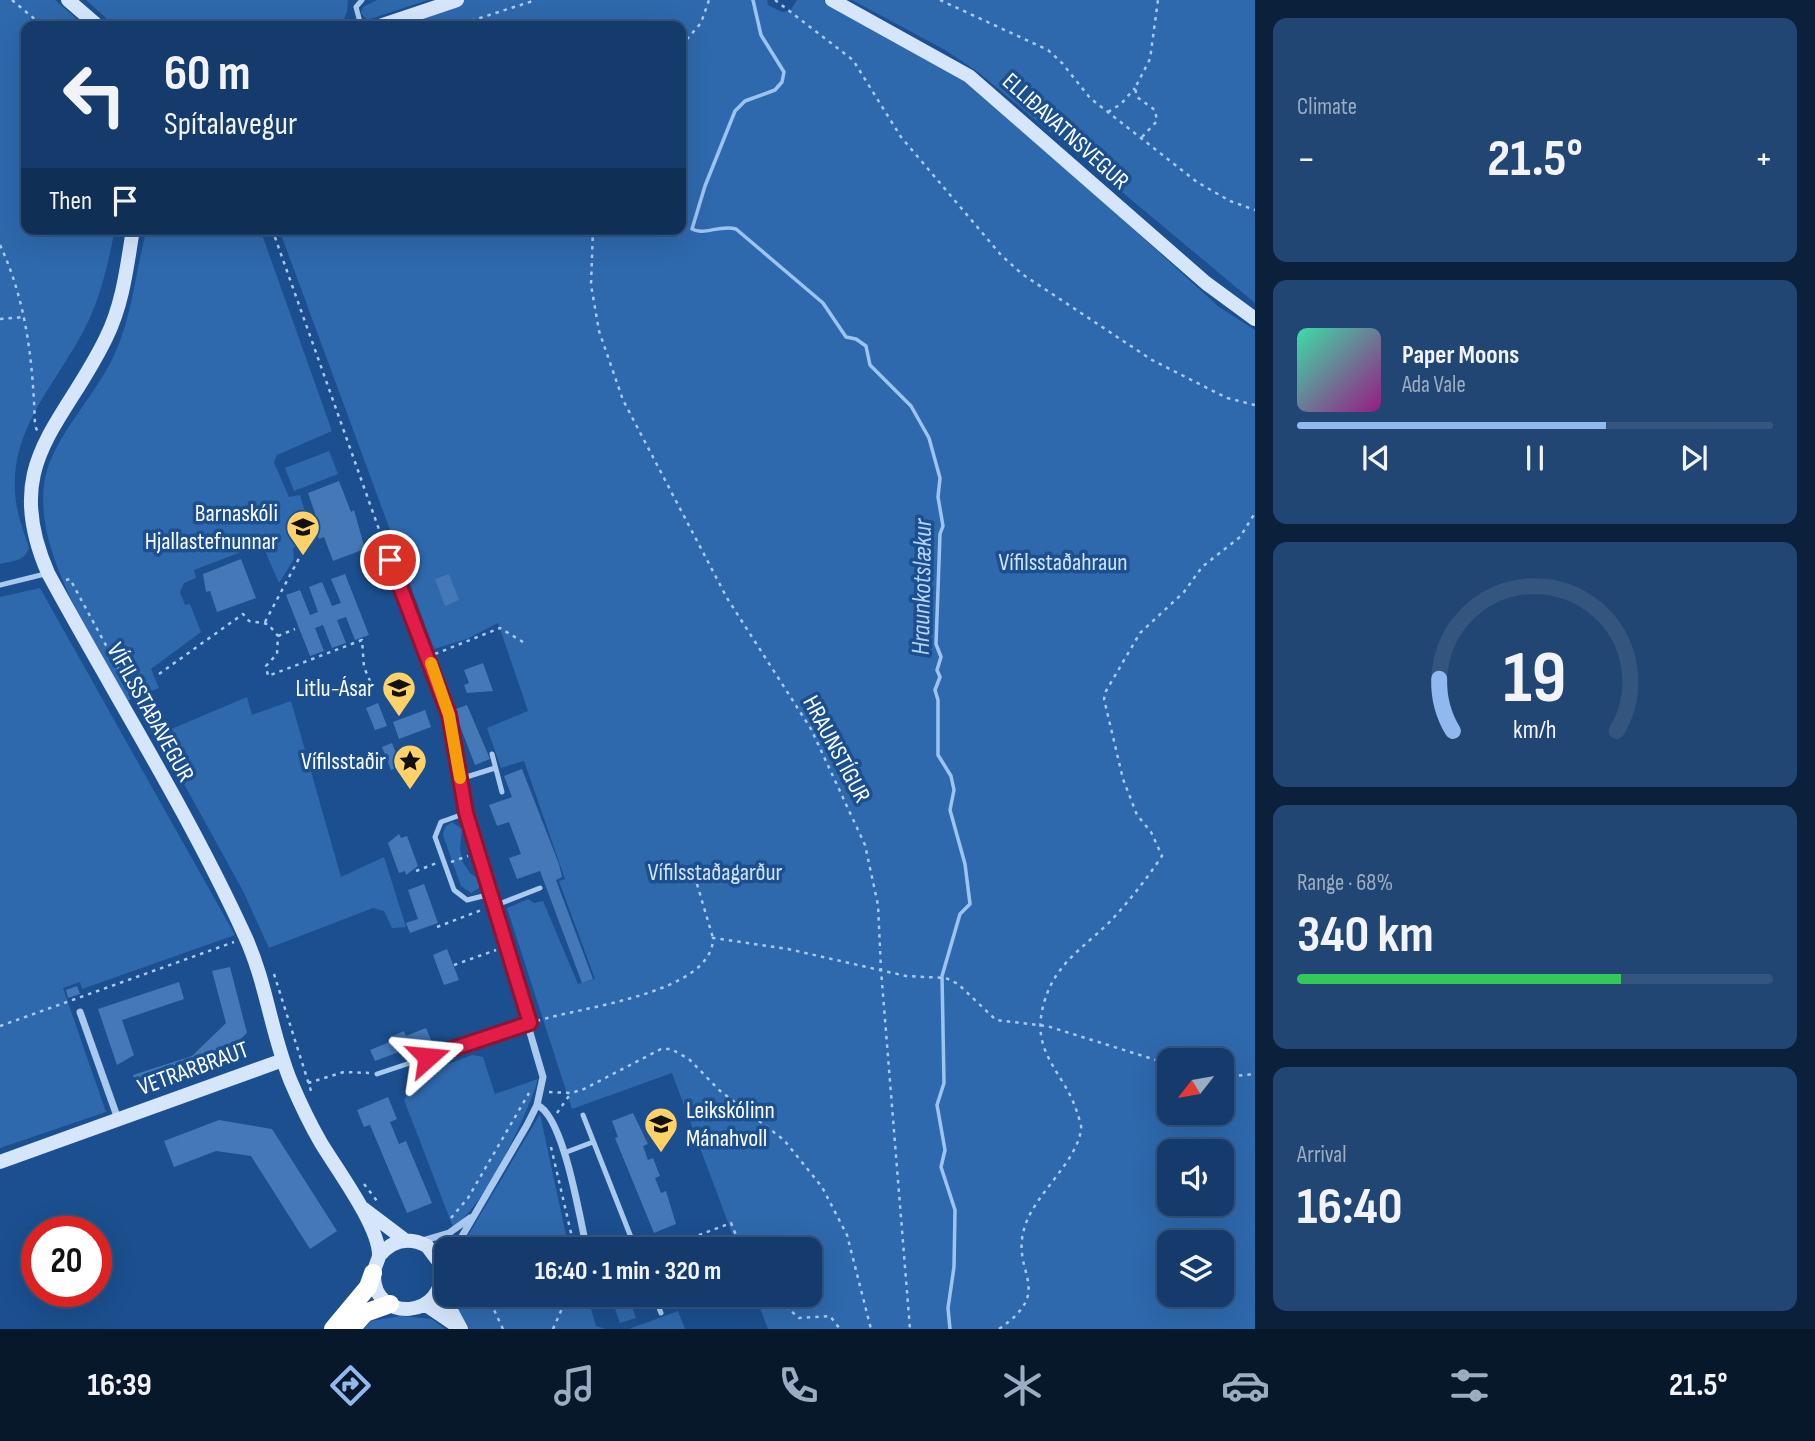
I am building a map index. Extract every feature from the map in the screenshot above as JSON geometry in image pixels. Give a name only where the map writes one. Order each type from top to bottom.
[{"type":"highway","points":[[333,1329],[368,1287],[376,1264]]},
{"type":"highway","points":[[351,1329],[365,1313],[390,1304]]},
{"type":"main road","points":[[68,0],[92,21]]},
{"type":"main road","points":[[395,21],[457,0]]},
{"type":"main road","name":"ELLIÐAVATNSVEGUR","points":[[832,0],[969,76],[1196,275],[1255,319]]},
{"type":"main road","name":"VÍFILSSTAÐAVEGUR","points":[[133,235],[122,292],[110,328],[44,438],[33,477],[31,510],[36,542],[48,573],[196,841],[245,937],[268,997],[283,1060],[320,1142],[363,1209],[376,1264],[377,1291],[390,1304]]},
{"type":"main road","name":"VETRARBRAUT","points":[[0,1162],[283,1060]]},
{"type":"main road","name":"VÍFILSSTAÐAVEGUR","points":[[363,1209],[412,1241],[434,1251]]},
{"type":"main road","points":[[376,1264],[386,1248],[412,1241]]},
{"type":"main road","points":[[390,1304],[408,1310],[426,1305],[434,1296]]},
{"type":"main road","points":[[426,1305],[461,1329],[449,1307]]},
{"type":"street","points":[[390,560],[449,715],[466,813],[530,1023],[543,1077],[537,1105],[461,1237]]},
{"type":"street","name":"VETRARBRAUT","points":[[80,1012],[118,1119]]},
{"type":"street","points":[[537,1105],[544,1108],[551,1118],[564,1153],[584,1237]]},
{"type":"street","points":[[412,1241],[449,1233],[474,1215]]},
{"type":"lane","points":[[360,21],[356,7],[362,0]]},
{"type":"lane","points":[[0,585],[48,573]]},
{"type":"lane","points":[[492,754],[502,792]]},
{"type":"lane","points":[[460,779],[495,768]]},
{"type":"lane","points":[[466,813],[445,819],[435,829],[435,837],[459,896],[472,900],[491,894]]},
{"type":"lane","points":[[494,906],[540,888]]},
{"type":"lane","points":[[377,1074],[530,1023]]},
{"type":"lane","points":[[583,1115],[631,1237]]},
{"type":"lane","points":[[564,1153],[593,1142]]},
{"type":"lane","points":[[659,1307],[661,1313]]},
{"type":"path","points":[[12,0],[37,21]]},
{"type":"path","points":[[471,21],[536,0]]},
{"type":"path","points":[[686,40],[701,23],[709,0]]},
{"type":"path","points":[[775,0],[853,60],[901,137],[1001,255],[1022,274],[1152,360],[1227,398],[1255,405]]},
{"type":"path","points":[[940,0],[1048,50],[1090,98],[1197,182],[1230,201],[1255,210]]},
{"type":"path","points":[[1108,112],[1121,104],[1135,88],[1150,59],[1158,0]]},
{"type":"path","points":[[1135,88],[1137,97],[1155,110],[1157,121],[1141,138]]},
{"type":"path","points":[[274,235],[390,560]]},
{"type":"path","name":"HRAUNSTÍGUR","points":[[593,235],[591,285],[599,331],[624,400],[727,598],[811,729],[865,845],[878,905],[910,1329]]},
{"type":"path","points":[[0,246],[16,278],[26,316],[35,426],[44,438]]},
{"type":"path","points":[[0,319],[26,316]]},
{"type":"path","points":[[999,1329],[1015,1318],[1027,1303],[1030,1293],[1023,1244],[1025,1225],[1075,1146],[1082,1129],[1073,1099],[1041,1048],[1040,1024],[1052,982],[1079,947],[1116,915],[1143,884],[1162,856],[1151,832],[1137,815],[1123,779],[1104,699],[1106,691],[1140,633],[1184,592],[1202,568],[1240,537],[1255,513]]},
{"type":"path","points":[[265,622],[312,536]]},
{"type":"path","points":[[243,609],[243,614],[249,621],[265,622],[278,636],[278,652],[266,666],[268,676],[362,640],[364,667],[375,693]]},
{"type":"path","points":[[159,674],[243,614]]},
{"type":"path","points":[[428,657],[500,628],[523,642]]},
{"type":"path","points":[[278,636],[295,629]]},
{"type":"path","points":[[416,871],[478,852]]},
{"type":"path","points":[[530,1023],[641,995],[685,978],[709,955],[713,938],[697,884]]},
{"type":"path","points":[[437,927],[494,906]]},
{"type":"path","points":[[0,1026],[245,937]]},
{"type":"path","points":[[713,938],[788,950],[906,976],[946,978],[958,984],[996,1020],[1040,1024],[1157,1061]]},
{"type":"path","points":[[454,965],[506,946]]},
{"type":"path","points":[[448,1221],[468,1198],[527,1095],[541,1091],[571,1093],[649,1053],[671,1049],[680,1053],[719,1090],[783,1140],[822,1187],[847,1235],[871,1329]]},
{"type":"path","points":[[308,1083],[344,1072],[377,1074]]},
{"type":"path","points":[[1234,1076],[1255,1074]]},
{"type":"path","points":[[694,1237],[731,1223],[737,1237]]},
{"type":"path","points":[[493,1307],[503,1329]]},
{"type":"path","points":[[553,1329],[563,1307]]},
{"type":"path","points":[[785,1307],[793,1315],[804,1319],[830,1316],[840,1329]]},
{"type":"green space","points":[[0,0],[55,0],[79,21],[21,21],[21,235],[114,235],[92,314],[32,417],[18,457],[16,502],[29,548],[21,558],[0,564]]},
{"type":"green space","points":[[86,0],[348,0],[343,21],[109,21]]},
{"type":"green space","points":[[377,0],[428,0],[367,20],[361,13],[363,7]]},
{"type":"green space","points":[[453,0],[767,0],[768,5],[782,12],[790,11],[797,0],[823,0],[936,59],[996,104],[1219,307],[1255,330],[1255,1329],[768,1329],[760,1307],[822,1307],[822,1237],[734,1237],[672,1073],[572,1109],[507,908],[528,899],[534,903],[543,901],[578,984],[595,979],[559,881],[565,879],[524,761],[501,768],[487,728],[528,711],[498,623],[467,639],[434,649],[281,235],[686,235],[686,21],[393,21]]},
{"type":"green space","points":[[852,0],[1255,0],[1255,303],[978,72],[945,50]]},
{"type":"green space","points":[[146,235],[262,235],[332,431],[277,455],[274,462],[289,497],[300,495],[310,529],[303,543],[293,548],[294,559],[279,583],[262,544],[194,570],[196,578],[184,583],[180,592],[185,605],[190,604],[201,632],[151,669],[159,688],[127,701],[64,584],[52,551],[45,519],[44,488],[51,459],[58,445],[115,353],[130,308]]},
{"type":"green space","points":[[329,451],[338,474],[294,491],[285,468]]},
{"type":"green space","points":[[40,588],[235,935],[82,989],[80,982],[63,988],[106,1112],[0,1148],[0,597]]},
{"type":"green space","points":[[247,697],[252,715],[291,701],[341,877],[384,857],[406,927],[392,928],[384,911],[373,908],[269,948],[243,891],[157,735]]},
{"type":"green space","points":[[452,822],[462,829],[462,861],[470,873],[480,880],[479,888],[471,893],[461,886],[443,835],[445,827]]},
{"type":"green space","points":[[472,1055],[483,1057],[495,1094],[538,1079],[525,1114],[503,1159],[478,1201],[453,1227],[404,1100],[420,1075]]},
{"type":"green space","points":[[540,1114],[566,1237],[467,1237]]},
{"type":"green space","points":[[456,1307],[590,1307],[596,1326],[606,1329],[469,1329]]},
{"type":"green space","points":[[614,1307],[632,1307],[636,1318],[620,1323]]},
{"type":"green space","points":[[678,1311],[685,1329],[629,1329]]},
{"type":"green space","points":[[401,1316],[432,1319],[445,1329],[364,1329],[371,1321]]},
{"type":"building","points":[[339,481],[351,512],[354,510],[365,549],[333,561],[324,537],[319,539],[314,526],[319,525],[308,493]]},
{"type":"building","points":[[241,559],[256,598],[217,612],[210,591],[206,592],[203,574]]},
{"type":"building","points":[[345,574],[369,635],[355,640],[346,617],[337,620],[346,643],[332,648],[323,625],[315,628],[324,651],[310,656],[286,595],[300,590],[310,615],[318,612],[309,587],[322,582],[332,606],[341,603],[331,579]]},
{"type":"building","points":[[449,574],[459,600],[445,606],[435,579]]},
{"type":"building","points":[[483,663],[493,691],[467,693],[464,685],[469,683],[464,670]]},
{"type":"building","points":[[378,703],[387,726],[375,730],[366,708]]},
{"type":"building","points":[[467,705],[490,759],[475,765],[456,716],[456,709]]},
{"type":"building","points":[[425,710],[431,727],[399,739],[393,722]]},
{"type":"building","points":[[392,743],[401,766],[391,770],[382,747]]},
{"type":"building","points":[[522,769],[559,864],[562,877],[556,880],[593,979],[582,983],[540,871],[517,879],[509,858],[521,854],[509,822],[497,826],[489,805],[512,797],[504,776]]},
{"type":"building","points":[[399,834],[401,838],[407,836],[418,866],[406,875],[405,871],[399,873],[388,843]]},
{"type":"building","points":[[424,884],[438,923],[410,933],[406,923],[418,919],[408,890]]},
{"type":"building","points":[[447,949],[459,980],[444,985],[433,955]]},
{"type":"building","points":[[230,967],[247,1033],[203,1074],[151,1090],[136,1084],[133,1075],[192,1056],[226,1023],[212,971]]},
{"type":"building","points":[[179,982],[184,999],[122,1020],[134,1055],[117,1065],[98,1009]]},
{"type":"building","points":[[77,986],[80,994],[68,998],[66,990]]},
{"type":"building","points":[[426,1028],[431,1040],[375,1061],[370,1050],[392,1041],[390,1037],[404,1031],[406,1036]]},
{"type":"building","points":[[388,1097],[397,1119],[390,1122],[399,1144],[406,1141],[432,1203],[407,1213],[370,1125],[364,1127],[357,1110]]},
{"type":"building","points":[[633,1113],[648,1144],[643,1146],[648,1160],[653,1158],[660,1176],[655,1178],[661,1193],[666,1191],[676,1224],[654,1233],[615,1138],[618,1137],[612,1121]]},
{"type":"building","points":[[219,1120],[272,1129],[337,1231],[310,1249],[251,1156],[216,1151],[174,1167],[164,1141]]},
{"type":"waterway","name":"Hraunkotslækur","points":[[753,0],[761,35],[784,72],[782,82],[775,90],[745,101],[735,111],[705,186],[692,229],[736,229],[823,303],[846,337],[856,339],[866,346],[870,365],[911,406],[929,438],[940,478],[938,497],[943,526],[940,534],[936,644],[941,657],[937,670],[940,677],[935,690],[938,700],[938,755],[951,776],[954,790],[950,810],[965,864],[970,904],[960,914],[942,976],[944,1083],[937,1105],[945,1150],[941,1167],[955,1210],[954,1267],[948,1308],[950,1329]]},
{"type":"slow traffic","points":[[431,663],[449,715],[460,778]]},
{"type":"place","name":"Barnaskóli Hjallastefnunnar","points":[[303,557]]},
{"type":"place","name":"Litlu-Ásar","points":[[399,718]]},
{"type":"place","name":"Vífilsstaðir","points":[[410,791]]},
{"type":"place","name":"Leikskólinn Mánahvoll","points":[[661,1154]]},
{"type":"route","points":[[390,560],[449,715],[466,813],[530,1023],[428,1057]]},
{"type":"park label","name":"Vífilsstaðahraun","points":[[1063,562]]},
{"type":"park label","name":"Vífilsstaðagarður","points":[[715,872]]}]
